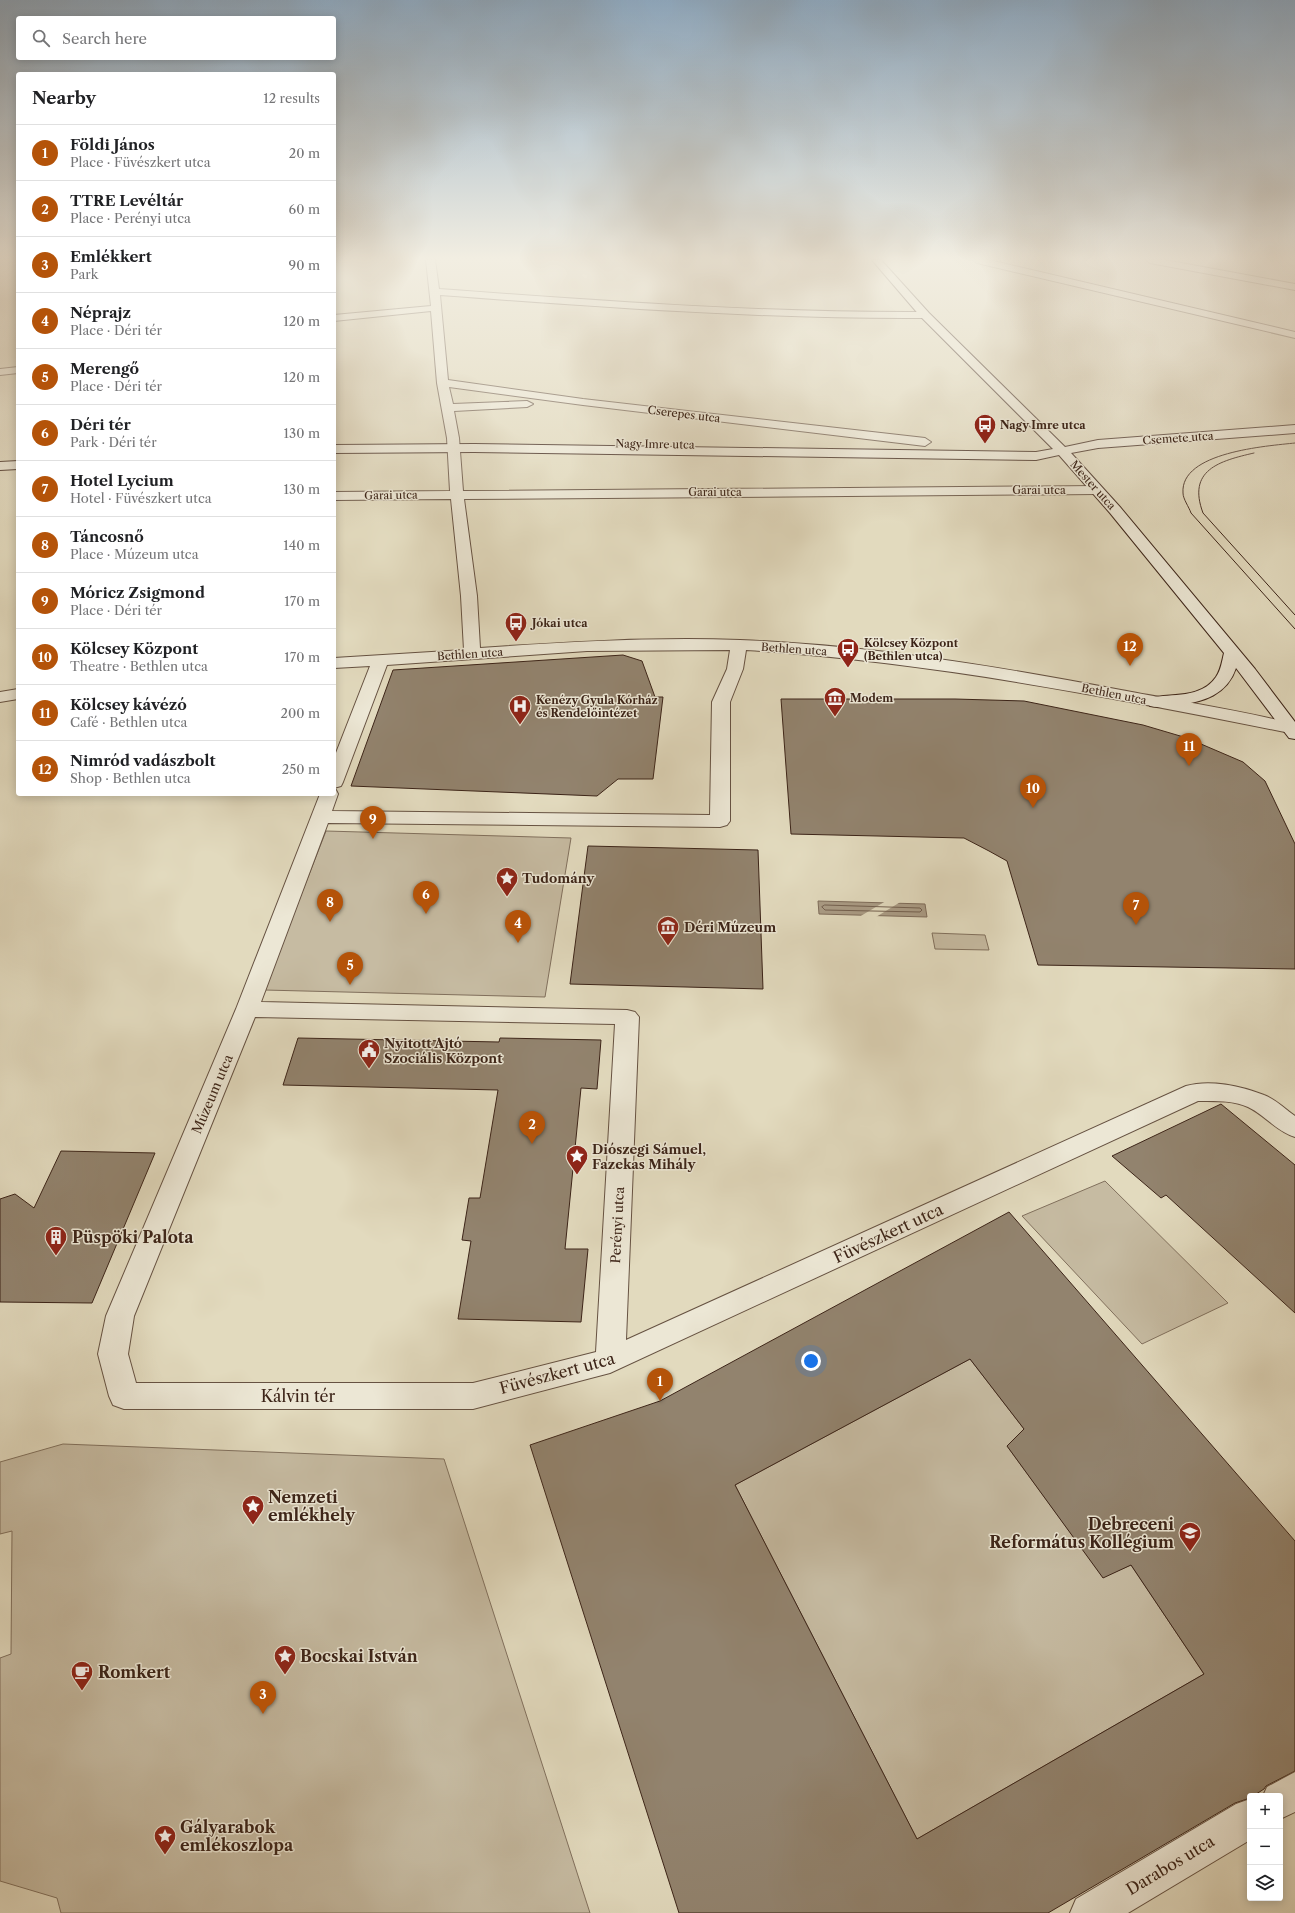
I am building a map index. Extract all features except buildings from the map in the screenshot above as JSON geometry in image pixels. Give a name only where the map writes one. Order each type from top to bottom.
[{"type":"street","points":[[440,349],[443,383],[454,445],[457,494],[469,596],[472,654]]},
{"type":"street","name":"Mester utca","points":[[960,349],[1063,452],[1115,510],[1270,700],[1293,731]]},
{"type":"street","points":[[0,372],[16,370]]},
{"type":"street","name":"Cserepes utca","points":[[443,383],[583,402],[925,442]]},
{"type":"street","points":[[447,408],[583,402]]},
{"type":"street","name":"Csemete utca","points":[[1063,452],[1098,444],[1295,429]]},
{"type":"street","name":"Nagy Imre utca","points":[[336,442],[1036,456],[1063,452]]},
{"type":"street","name":"Nagy Imre utca","points":[[336,449],[454,445]]},
{"type":"street","points":[[0,458],[16,456]]},
{"type":"street","points":[[0,466],[16,464]]},
{"type":"street","name":"Garai utca","points":[[336,496],[1096,490]]},
{"type":"street","name":"Bethlen utca","points":[[336,663],[640,644],[739,645],[839,652],[974,668],[1156,702],[1293,731]]},
{"type":"street","points":[[321,817],[720,821],[721,702],[735,669],[739,645]]},
{"type":"street","points":[[1156,702],[1184,700],[1209,692],[1225,677],[1232,654]]},
{"type":"street","points":[[336,777],[380,661]]},
{"type":"street","points":[[0,697],[16,694]]},
{"type":"street","name":"Múzeum utca","points":[[124,1396],[113,1354],[120,1316],[247,1009],[328,796]]},
{"type":"street","name":"Perényi utca","points":[[247,1009],[627,1017],[610,1361]]},
{"type":"street","name":"Füvészkert utca","points":[[473,1396],[610,1361],[1195,1092],[1227,1093],[1256,1101],[1295,1128]]},
{"type":"street","name":"Kálvin tér","points":[[124,1396],[473,1396]]},
{"type":"street","points":[[1283,1798],[1295,1791]]},
{"type":"street","name":"Darabos utca","points":[[1090,1913],[1247,1820]]},
{"type":"shaded area","points":[[326,831],[571,838],[545,997],[264,990]]},
{"type":"shaded area","points":[[932,933],[985,935],[989,950],[935,949]]},
{"type":"shaded area","points":[[1105,1181],[1228,1303],[1142,1344],[1022,1216]]},
{"type":"shaded area","points":[[970,1359],[1024,1429],[1007,1446],[1103,1577],[1131,1565],[1204,1674],[917,1839],[735,1485]]},
{"type":"shaded area","points":[[63,1444],[444,1459],[590,1913],[61,1913],[57,1898],[0,1881],[0,1658],[11,1654],[12,1531],[0,1534],[0,1462]]},
{"type":"water","points":[[818,901],[925,904],[927,917],[819,914]]},
{"type":"pier","points":[[886,901],[902,901],[876,917],[859,917]]},
{"type":"tram line","points":[[1295,443],[1246,449],[1210,460],[1195,468],[1186,479],[1183,493],[1191,513],[1295,629]]},
{"type":"tram line","points":[[1254,453],[1218,464],[1209,470],[1203,477],[1199,487],[1199,498],[1203,513],[1295,615]]},
{"type":"place","name":"Nagy Imre utca","points":[[985,444]]},
{"type":"place","name":"Jókai utca","points":[[516,642]]},
{"type":"place","name":"Nimród vadászbolt","points":[[1130,666]]},
{"type":"place","name":"Kölcsey Központ (Bethlen utca)","points":[[848,668]]},
{"type":"place","name":"Modem","points":[[835,718]]},
{"type":"place","name":"Kenézy Gyula Kórház és Rendelőintézet","points":[[520,726]]},
{"type":"place","name":"Kölcsey kávézó","points":[[1189,766]]},
{"type":"place","name":"Kölcsey Központ","points":[[1033,808]]},
{"type":"place","name":"Móricz Zsigmond","points":[[373,839]]},
{"type":"place","name":"Tudomány","points":[[507,898]]},
{"type":"place","name":"Déri tér","points":[[426,914]]},
{"type":"place","name":"Táncosnő","points":[[330,922]]},
{"type":"place","name":"Hotel Lycium","points":[[1136,925]]},
{"type":"place","name":"Néprajz","points":[[518,943]]},
{"type":"place","name":"Déri Múzeum","points":[[668,946]]},
{"type":"place","name":"Merengő","points":[[350,985]]},
{"type":"place","name":"Nyitott Ajtó Szociális Központ","points":[[369,1070]]},
{"type":"place","name":"TTRE Levéltár","points":[[532,1144]]},
{"type":"place","name":"Diószegi Sámuel, Fazekas Mihály","points":[[577,1176]]},
{"type":"place","name":"Püspöki Palota","points":[[56,1256]]},
{"type":"place","name":"Földi János","points":[[660,1401]]},
{"type":"place","name":"Nemzeti emlékhely","points":[[253,1526]]},
{"type":"place","name":"Debreceni Református Kollégium","points":[[1190,1552]]},
{"type":"place","name":"Bocskai István","points":[[285,1676]]},
{"type":"place","name":"Romkert","points":[[82,1692]]},
{"type":"place","name":"Emlékkert","points":[[263,1714]]},
{"type":"place","name":"Gályarabok emlékoszlopa","points":[[165,1856]]}]
